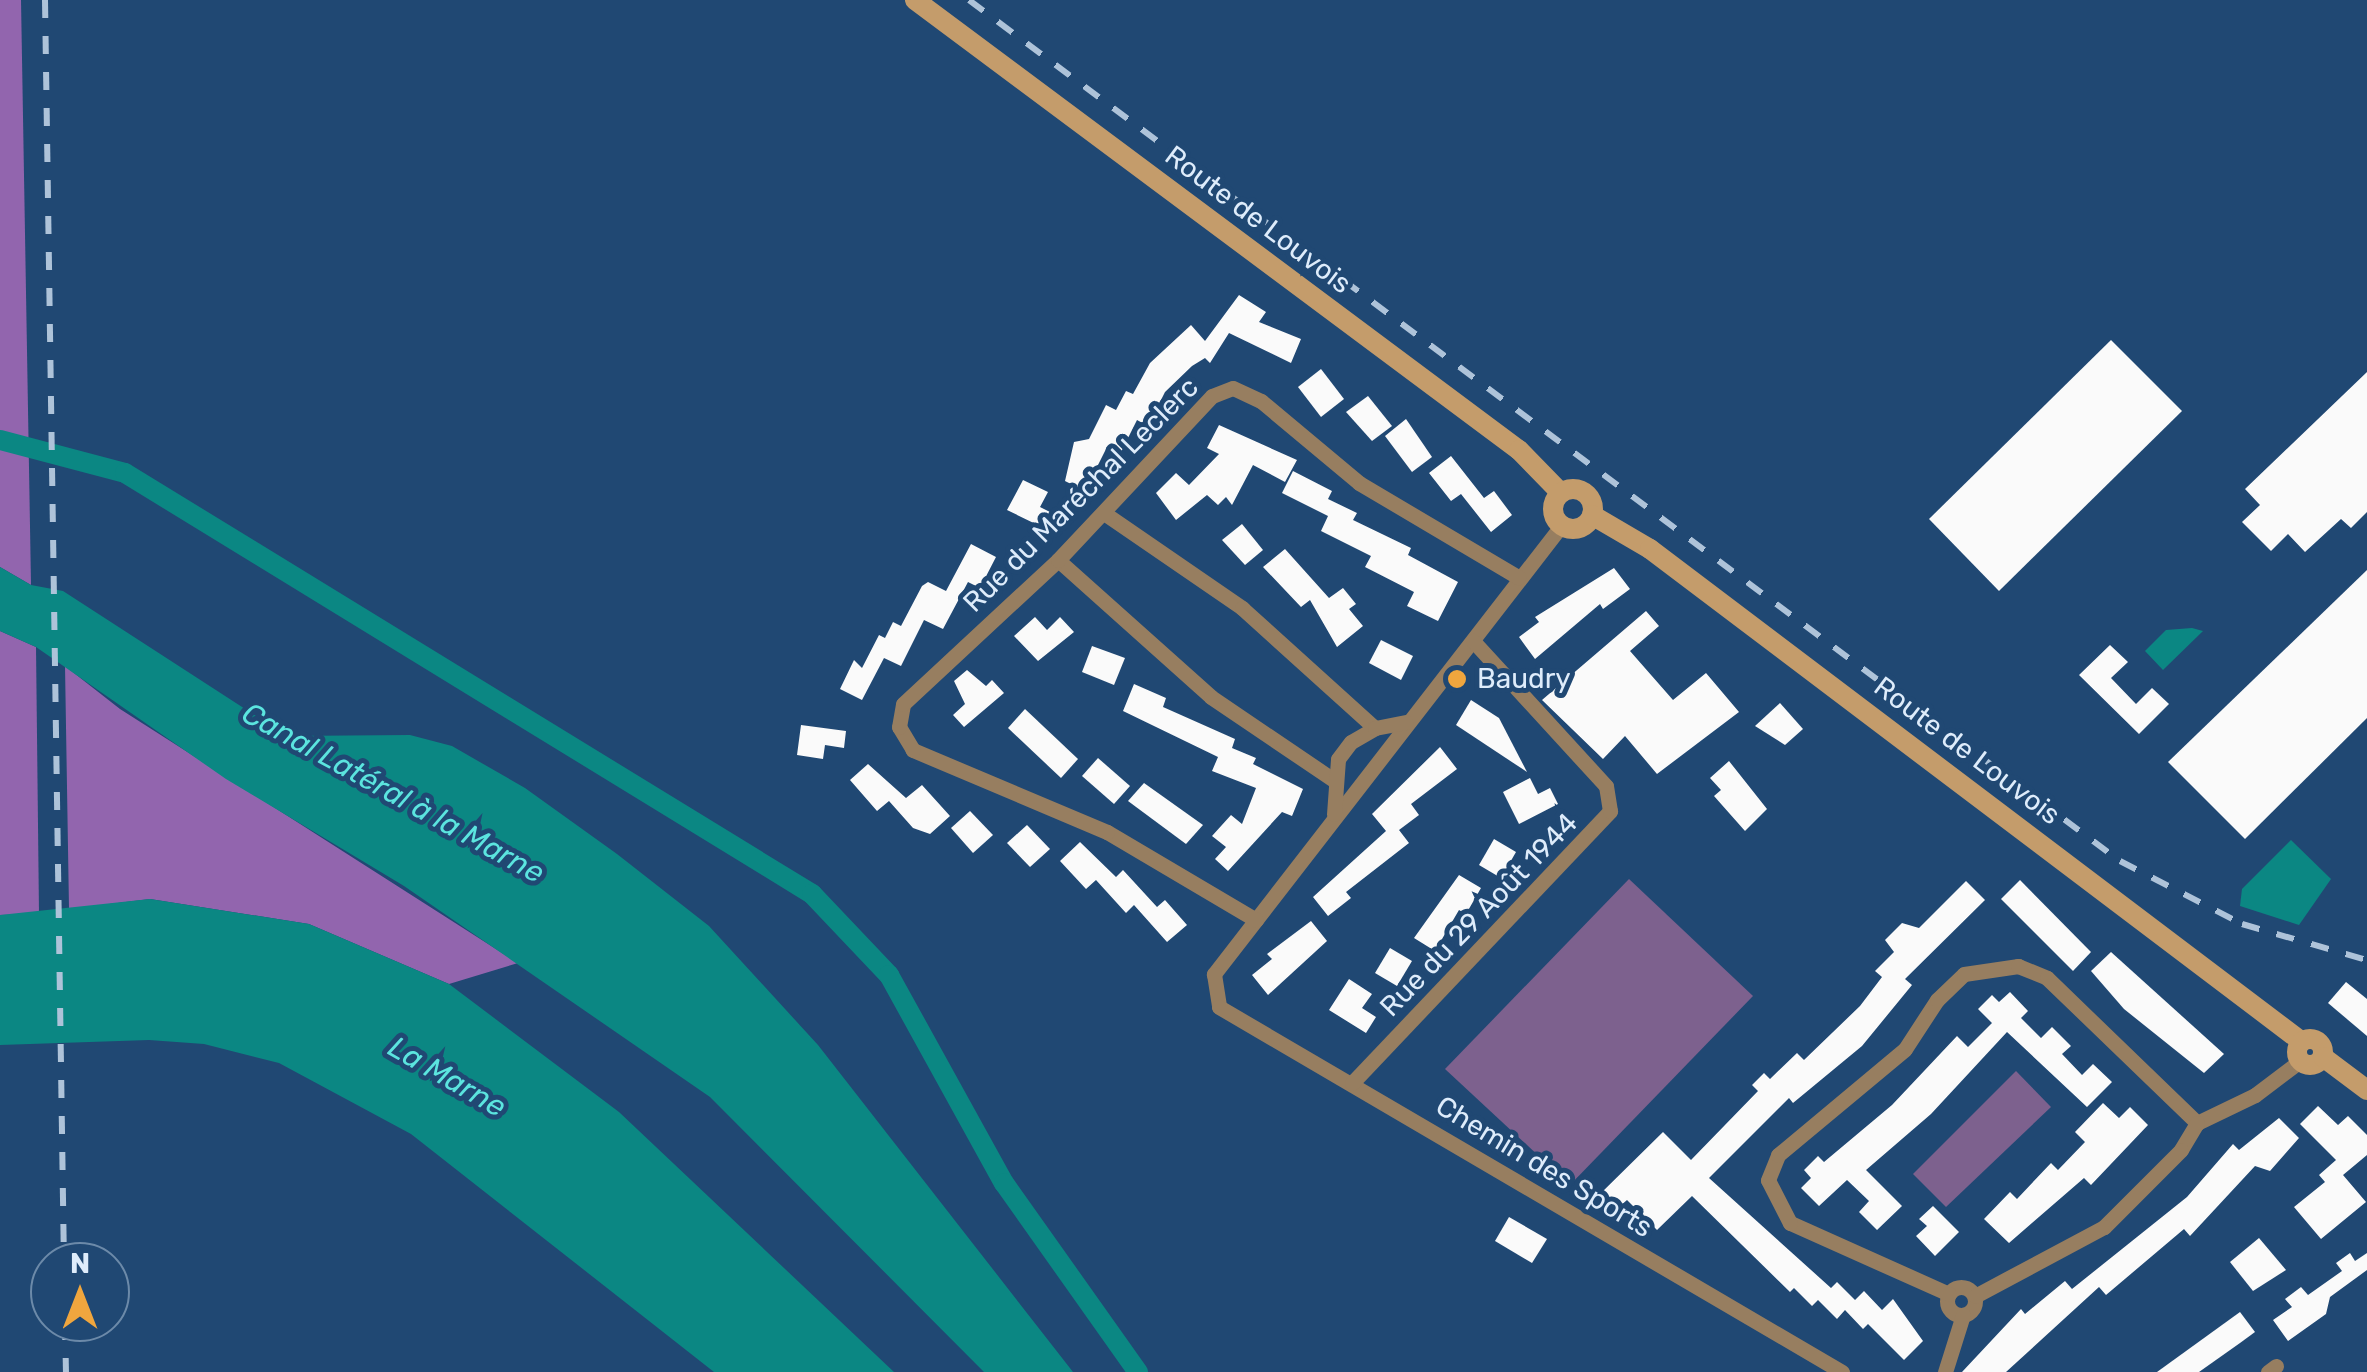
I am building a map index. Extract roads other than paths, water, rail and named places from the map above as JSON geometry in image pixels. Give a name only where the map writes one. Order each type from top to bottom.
[{"type":"street","name":"Route de Louvois","points":[[915,0],[1520,450],[1561,492]]},
{"type":"street","name":"Rue du Maréchal Leclerc","points":[[1256,920],[1107,832],[904,741],[899,728],[903,704],[1058,560],[1212,396],[1233,388],[1260,400],[1359,483],[1518,577]]},
{"type":"street","points":[[1561,492],[1584,493],[1592,514],[1579,528],[1561,526],[1552,509],[1561,492]]},
{"type":"street","points":[[1104,513],[1256,619],[1375,728]]},
{"type":"street","name":"Route de Louvois","points":[[1592,514],[1650,549],[1899,734],[2301,1052]]},
{"type":"street","points":[[1256,920],[1405,722],[1561,526]]},
{"type":"street","points":[[1058,560],[1211,697],[1335,781]]},
{"type":"street","name":"Rue du 29 Août 1944","points":[[1352,1083],[1610,811],[1606,786],[1472,641]]},
{"type":"street","points":[[1334,814],[1338,759],[1375,728],[1405,722]]},
{"type":"street","name":"Chemin des Sports","points":[[1256,920],[1214,974],[1219,1007],[1842,1372]]},
{"type":"street","points":[[1974,1296],[1964,1287],[1949,1294],[1790,1224],[1768,1180],[1778,1155],[1904,1049],[1937,1000],[1964,974],[2018,966],[2047,978],[2197,1123]]},
{"type":"street","points":[[1944,1372],[1974,1296],[2104,1226],[2180,1150],[2197,1123],[2256,1095],[2301,1052],[2313,1065],[2323,1057],[2367,1090]]},
{"type":"street","points":[[1949,1294],[1951,1311],[1964,1315]]},
{"type":"water","name":"Canal Latéral à la Marne","points":[[0,567],[31,585],[63,591],[287,736],[410,735],[452,746],[525,788],[617,854],[709,926],[818,1045],[1073,1372],[984,1372],[710,1097],[404,886],[226,779],[36,647],[0,631]]},
{"type":"water","points":[[2166,630],[2203,631],[2163,670],[2145,651]]},
{"type":"water","points":[[2291,840],[2331,879],[2299,925],[2240,906],[2242,889]]},
{"type":"water","name":"La Marne","points":[[150,899],[309,924],[449,984],[619,1112],[894,1372],[714,1372],[411,1134],[279,1063],[204,1044],[149,1040],[0,1045],[0,915]]},
{"type":"waterway","points":[[0,440],[125,473],[812,894],[889,975],[1004,1183],[1138,1372]]},
{"type":"railway","points":[[45,0],[64,1242]]},
{"type":"railway","points":[[969,0],[2120,861],[2242,924],[2367,960]]},
{"type":"railway","points":[[65,1342],[66,1372]]},
{"type":"place","name":"Baudry","points":[[1457,679]]}]
